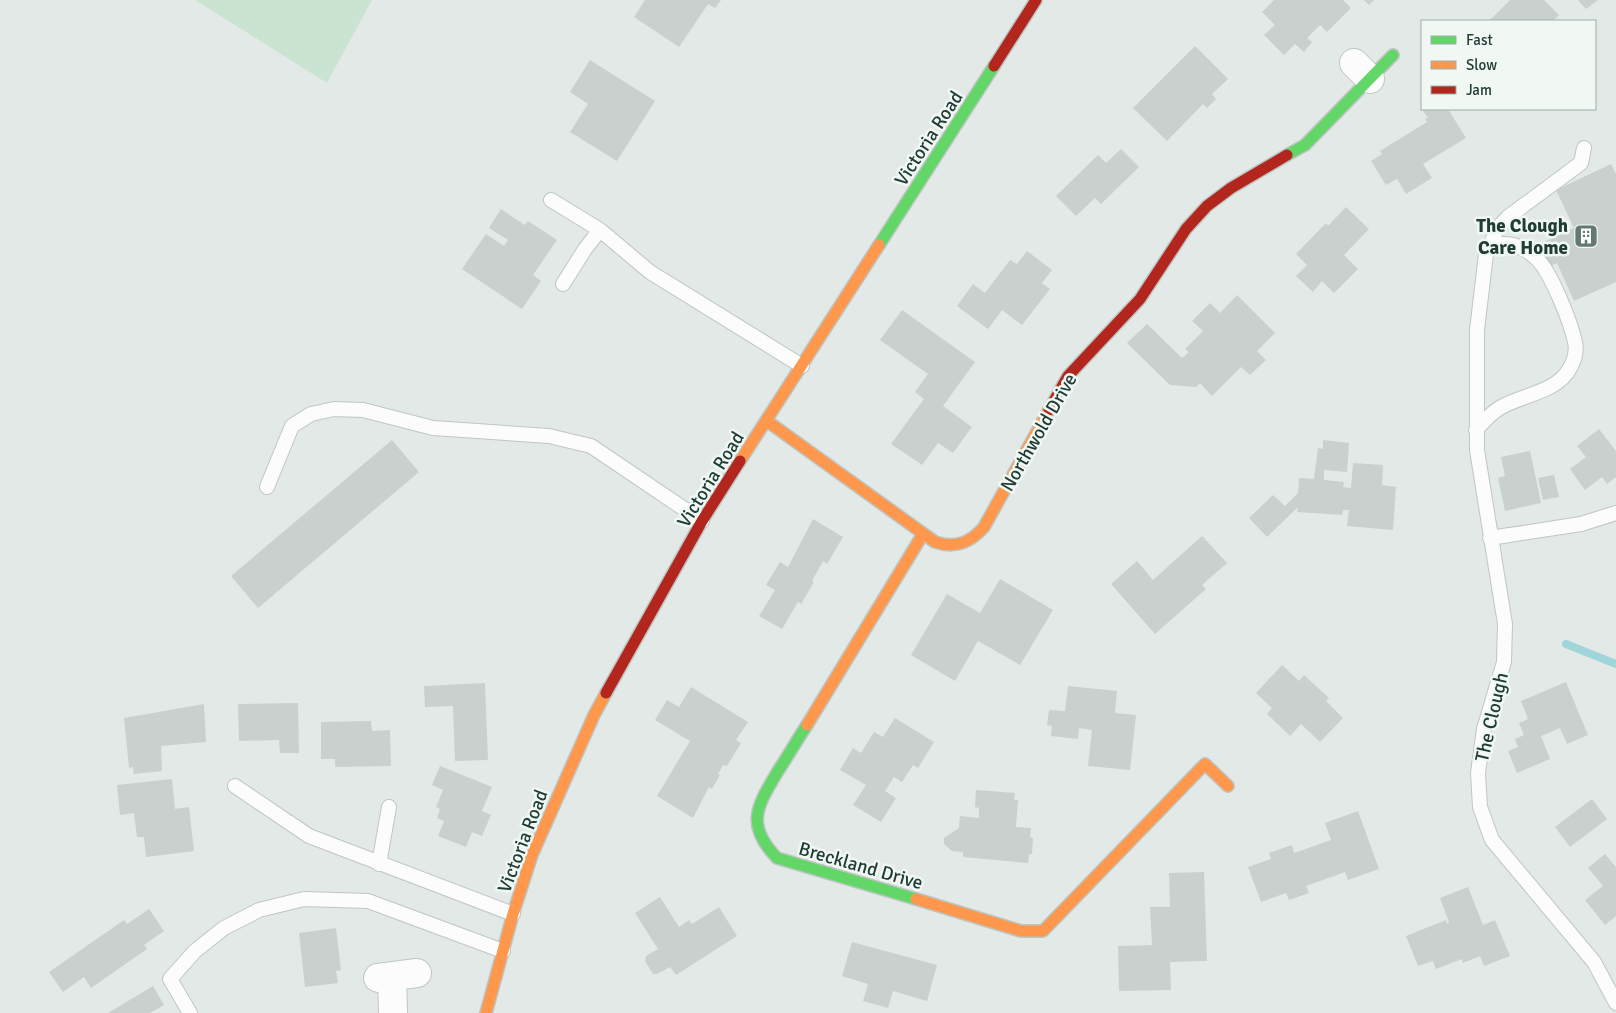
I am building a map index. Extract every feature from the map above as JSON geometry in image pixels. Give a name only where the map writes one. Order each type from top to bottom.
[{"type":"main road","name":"Victoria Road","points":[[486,1013],[513,914],[532,855],[594,715],[702,521],[1036,0]]},
{"type":"main road","name":"Northwold Drive","points":[[767,422],[923,534],[944,546],[955,546],[969,542],[978,534],[1068,376],[1140,299],[1186,229],[1207,206],[1231,188],[1305,144],[1362,71],[1393,55]]},
{"type":"main road","name":"Breckland Drive","points":[[923,534],[759,803],[756,820],[760,835],[767,849],[777,858],[1029,933],[1036,933],[1043,931],[1204,764],[1228,786]]},
{"type":"street","points":[[393,1013],[396,976]]},
{"type":"lane","name":"The Clough","points":[[1584,148],[1581,163],[1508,217],[1497,229],[1486,254],[1477,330],[1476,430],[1481,484],[1505,624],[1504,662],[1484,729],[1478,773],[1480,807],[1492,840],[1594,962],[1616,1003]]},
{"type":"lane","points":[[551,200],[600,230],[650,272],[802,366]]},
{"type":"lane","points":[[564,284],[585,249],[600,230]]},
{"type":"lane","points":[[1476,430],[1486,418],[1499,408],[1535,394],[1558,381],[1569,371],[1575,358],[1576,344],[1562,303],[1538,259],[1521,247],[1504,243],[1489,248]]},
{"type":"lane","points":[[267,487],[292,426],[311,414],[334,409],[364,410],[433,428],[549,436],[591,446],[702,521]]},
{"type":"lane","points":[[1490,538],[1581,524],[1616,513]]},
{"type":"lane","points":[[235,786],[309,836],[513,914]]},
{"type":"lane","points":[[379,864],[389,808]]},
{"type":"lane","points":[[190,1013],[170,979],[195,951],[224,928],[259,910],[304,899],[368,901],[503,952]]},
{"type":"green space","points":[[195,0],[372,0],[327,83]]},
{"type":"building","points":[[645,0],[721,0],[715,8],[708,4],[679,47],[634,17]]},
{"type":"building","points":[[1274,0],[1343,0],[1351,8],[1327,32],[1320,25],[1307,38],[1312,42],[1304,52],[1295,44],[1284,55],[1264,35],[1275,25],[1262,12]]},
{"type":"building","points":[[1364,0],[1374,0],[1369,5]]},
{"type":"building","points":[[1510,0],[1544,0],[1559,15],[1554,20],[1490,20]]},
{"type":"building","points":[[1578,0],[1598,0],[1586,9]]},
{"type":"building","points":[[1195,46],[1228,79],[1212,94],[1216,99],[1207,108],[1203,104],[1167,141],[1133,108]]},
{"type":"building","points":[[590,60],[655,101],[617,161],[570,132],[588,104],[570,92]]},
{"type":"building","points":[[1423,110],[1449,110],[1466,138],[1423,164],[1432,178],[1406,194],[1397,179],[1386,185],[1371,161],[1382,154],[1380,151],[1427,122],[1425,119],[1428,118]]},
{"type":"building","points":[[1121,149],[1139,167],[1101,204],[1095,198],[1076,216],[1056,196],[1098,155],[1106,163]]},
{"type":"building","name":"The Clough Care Home","points":[[1611,164],[1616,174],[1616,282],[1574,301],[1557,263],[1550,266],[1540,244],[1574,228],[1556,190]]},
{"type":"building","points":[[1346,207],[1369,229],[1344,255],[1358,269],[1334,293],[1322,281],[1313,292],[1296,276],[1307,265],[1296,254],[1326,223],[1328,226]]},
{"type":"building","points":[[501,209],[525,225],[528,221],[557,240],[533,275],[541,281],[522,309],[462,269],[486,234],[504,246],[508,240],[489,228]]},
{"type":"building","points":[[1027,251],[1052,270],[1042,283],[1050,289],[1022,325],[1002,310],[988,329],[957,306],[973,284],[985,293],[1010,260],[1017,264]]},
{"type":"building","points":[[1237,295],[1275,333],[1257,351],[1266,360],[1250,375],[1241,367],[1212,396],[1200,383],[1196,387],[1170,385],[1127,343],[1147,324],[1182,358],[1189,352],[1185,349],[1203,331],[1192,321],[1210,303],[1220,313]]},
{"type":"building","points":[[902,310],[975,362],[943,406],[972,427],[953,453],[938,443],[922,465],[891,444],[924,399],[915,392],[928,374],[880,340]]},
{"type":"building","points":[[1599,429],[1616,451],[1616,477],[1607,484],[1602,477],[1585,490],[1570,469],[1586,457],[1577,446]]},
{"type":"building","points":[[392,440],[419,472],[258,608],[231,576]]},
{"type":"building","points":[[1323,440],[1349,443],[1347,472],[1324,470],[1324,480],[1344,482],[1343,487],[1351,488],[1353,463],[1383,465],[1382,485],[1396,487],[1393,530],[1347,526],[1349,510],[1343,510],[1342,515],[1297,512],[1298,507],[1267,537],[1249,518],[1273,495],[1285,506],[1298,493],[1299,478],[1314,479],[1318,448],[1323,449]]},
{"type":"building","points":[[1530,451],[1541,503],[1505,511],[1498,478],[1505,476],[1501,457]]},
{"type":"building","points":[[1554,475],[1559,497],[1543,500],[1538,478]]},
{"type":"building","points":[[813,519],[843,537],[827,564],[823,561],[812,581],[814,582],[801,604],[798,602],[782,629],[759,616],[775,590],[766,585],[780,562],[788,567]]},
{"type":"building","points":[[1202,536],[1227,563],[1202,585],[1206,589],[1155,634],[1111,584],[1137,561],[1153,580]]},
{"type":"building","points":[[1000,579],[1053,610],[1020,665],[978,641],[955,681],[911,655],[947,594],[980,613]]},
{"type":"building","points":[[1282,665],[1299,681],[1304,675],[1329,698],[1326,701],[1343,718],[1320,742],[1301,724],[1290,736],[1267,714],[1272,708],[1256,693]]},
{"type":"building","points":[[1566,682],[1588,735],[1567,744],[1560,728],[1541,736],[1550,759],[1517,773],[1508,751],[1518,747],[1515,739],[1524,735],[1519,723],[1528,719],[1521,701]]},
{"type":"building","points":[[485,683],[488,760],[455,761],[453,706],[425,707],[424,686]]},
{"type":"building","points":[[1068,686],[1117,691],[1115,713],[1136,715],[1130,770],[1088,766],[1092,730],[1079,728],[1078,739],[1051,736],[1052,726],[1047,725],[1049,710],[1065,711]]},
{"type":"building","points":[[691,687],[748,722],[736,740],[741,743],[727,766],[723,765],[718,774],[720,775],[712,789],[709,787],[693,818],[657,796],[690,741],[655,720],[667,700],[679,707]]},
{"type":"building","points":[[298,703],[299,753],[280,753],[279,740],[239,741],[238,704]]},
{"type":"building","points":[[204,704],[206,742],[161,746],[162,771],[134,774],[133,767],[129,768],[124,718]]},
{"type":"building","points":[[895,718],[934,742],[918,768],[913,765],[902,782],[894,777],[885,791],[896,798],[881,822],[853,805],[866,785],[840,770],[853,748],[861,753],[874,732],[883,737]]},
{"type":"building","points":[[371,721],[372,731],[390,730],[391,766],[335,767],[335,759],[321,759],[321,722]]},
{"type":"building","points":[[440,766],[492,787],[482,811],[491,815],[482,836],[472,832],[466,847],[438,836],[444,821],[437,818],[440,809],[436,807],[443,790],[432,785]]},
{"type":"building","points":[[172,779],[175,809],[189,807],[194,851],[146,857],[144,837],[137,837],[134,813],[120,815],[117,785]]},
{"type":"building","points":[[976,790],[1015,793],[1014,800],[1018,800],[1016,827],[1031,828],[1030,837],[1033,838],[1032,854],[1029,854],[1028,863],[963,857],[963,852],[952,851],[944,844],[944,838],[959,828],[960,816],[979,818],[979,808],[975,807]]},
{"type":"building","points":[[1592,799],[1607,819],[1570,847],[1555,827]]},
{"type":"building","points":[[1358,811],[1379,869],[1348,880],[1345,872],[1306,886],[1309,893],[1289,900],[1286,893],[1261,902],[1248,867],[1271,859],[1269,853],[1292,845],[1294,853],[1331,840],[1325,823]]},
{"type":"building","points":[[1605,854],[1616,867],[1616,916],[1605,925],[1585,900],[1603,886],[1588,868]]},
{"type":"building","points":[[1204,872],[1207,961],[1170,962],[1171,990],[1119,991],[1118,946],[1152,945],[1150,907],[1170,907],[1169,873]]},
{"type":"building","points":[[1468,887],[1483,925],[1495,920],[1510,956],[1484,966],[1480,956],[1463,963],[1462,959],[1436,969],[1433,961],[1418,966],[1406,936],[1446,920],[1447,924],[1449,922],[1440,898]]},
{"type":"building","points":[[660,897],[679,927],[689,920],[692,924],[719,907],[737,936],[676,975],[670,967],[657,974],[653,974],[645,961],[646,956],[658,949],[635,913]]},
{"type":"building","points":[[149,909],[164,931],[144,945],[147,949],[91,988],[84,977],[63,992],[49,972],[124,920],[127,924]]},
{"type":"building","points":[[336,928],[341,970],[336,971],[338,983],[305,987],[299,933]]},
{"type":"building","points":[[852,942],[937,965],[927,1001],[893,991],[888,1008],[863,1001],[868,984],[842,976]]},
{"type":"building","points":[[153,986],[164,1005],[150,1013],[108,1013]]},
{"type":"waterway","points":[[1566,644],[1616,664]]},
{"type":"traffic: fast","points":[[1287,155],[1305,145],[1393,55]]},
{"type":"traffic: fast","points":[[879,245],[994,66]]},
{"type":"traffic: fast","points":[[807,725],[771,783],[760,805],[758,814],[760,835],[777,858],[916,899]]},
{"type":"traffic: slow","points":[[740,461],[879,245]]},
{"type":"traffic: slow","points":[[767,421],[935,542],[956,545],[968,541],[984,527],[1049,410]]},
{"type":"traffic: slow","points":[[807,725],[923,534]]},
{"type":"traffic: slow","points":[[486,1013],[513,914],[532,855],[594,715],[606,693]]},
{"type":"traffic: slow","points":[[916,899],[1021,931],[1043,931],[1205,764],[1228,786]]},
{"type":"traffic: jam","points":[[994,66],[1036,0]]},
{"type":"traffic: jam","points":[[1049,410],[1068,376],[1140,299],[1186,229],[1207,206],[1231,188],[1287,155]]},
{"type":"traffic: jam","points":[[606,693],[702,521],[740,461]]},
{"type":"place","name":"The Clough Care Home","points":[[1586,236]]}]
